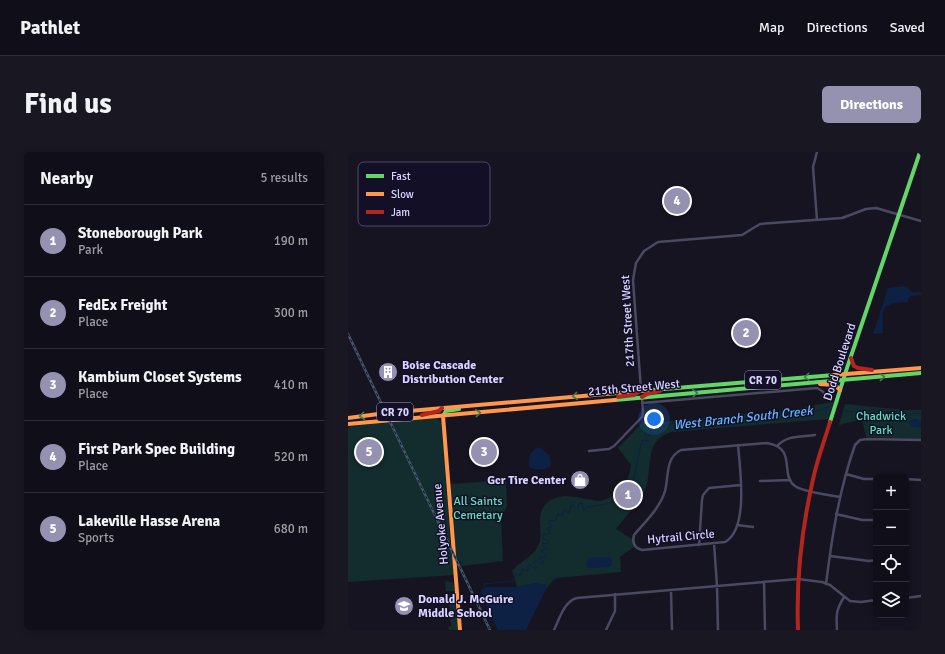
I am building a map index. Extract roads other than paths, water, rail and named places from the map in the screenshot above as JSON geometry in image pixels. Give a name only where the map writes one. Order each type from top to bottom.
[{"type":"main road","name":"Dodd Boulevard","points":[[798,630],[796,612],[802,537],[814,474],[840,390],[920,152]]},
{"type":"main road","points":[[851,358],[854,366],[858,368],[887,370]]},
{"type":"main road","name":"215th Street West","points":[[348,418],[641,390],[921,368]]},
{"type":"main road","name":"215th Street West","points":[[348,424],[921,373]]},
{"type":"main road","points":[[799,383],[835,385],[840,390]]},
{"type":"main road","points":[[642,398],[647,394],[680,387]]},
{"type":"main road","points":[[604,401],[635,395],[641,390]]},
{"type":"main road","points":[[443,416],[446,411],[472,408],[483,404]]},
{"type":"main road","points":[[408,418],[440,411],[442,408]]},
{"type":"main road","name":"Holyoke Avenue","points":[[443,416],[460,630]]},
{"type":"street","points":[[817,152],[813,167],[817,220]]},
{"type":"street","name":"217th Street West","points":[[641,390],[633,280],[636,263],[644,251],[658,242],[742,235],[760,224],[848,217],[866,209],[876,208],[921,221]]},
{"type":"street","name":"215th Street West","points":[[642,403],[816,388],[826,395]]},
{"type":"street","points":[[589,451],[609,449],[614,446],[642,416],[642,398]]},
{"type":"street","points":[[815,436],[786,439],[777,446],[786,456],[790,480],[798,487],[840,497]]},
{"type":"street","points":[[826,584],[836,514],[855,445],[860,440],[867,439],[921,440]]},
{"type":"street","name":"Hytrail Circle","points":[[738,445],[742,491],[737,525],[731,539],[714,544],[642,550],[638,549],[634,545],[634,535],[657,508],[662,499],[665,491],[669,463],[676,452],[682,450],[767,442],[777,446]]},
{"type":"street","points":[[846,474],[864,479],[873,479]]},
{"type":"street","points":[[909,479],[921,480]]},
{"type":"street","points":[[760,481],[790,480]]},
{"type":"street","points":[[699,545],[702,500],[706,490],[709,488],[742,485]]},
{"type":"street","points":[[836,514],[862,520],[873,520]]},
{"type":"street","points":[[737,525],[753,526]]},
{"type":"street","points":[[714,544],[718,630]]},
{"type":"street","points":[[830,556],[873,560]]},
{"type":"street","points":[[554,630],[568,603],[574,599],[616,594],[798,579],[822,582],[850,601],[861,602],[873,600]]},
{"type":"street","points":[[764,582],[765,630]]},
{"type":"street","points":[[671,590],[672,630]]},
{"type":"street","points":[[606,630],[615,611],[616,594]]},
{"type":"street","points":[[909,598],[921,596]]},
{"type":"street","points":[[837,630],[838,606],[844,597]]},
{"type":"water","points":[[907,286],[912,292],[921,292],[921,295],[910,296],[907,302],[887,306],[883,313],[883,333],[873,334],[888,288]]},
{"type":"water","points":[[913,419],[917,419],[921,422],[921,427],[911,425],[909,422]]},
{"type":"water","points":[[539,447],[550,456],[551,465],[547,468],[538,470],[530,468],[529,462],[533,450]]},
{"type":"water","points":[[591,557],[610,557],[612,560],[612,565],[609,567],[588,568],[586,566],[587,560]]},
{"type":"water","points":[[536,583],[546,585],[546,589],[526,630],[498,630],[481,590],[486,587],[517,587]]},
{"type":"waterway","name":"West Branch South Creek","points":[[543,564],[543,561],[539,558],[541,556],[544,558],[547,557],[541,551],[548,549],[542,545],[543,543],[548,543],[548,540],[543,539],[543,535],[550,533],[547,528],[552,527],[549,523],[550,520],[556,521],[557,514],[562,516],[563,511],[565,510],[569,513],[571,506],[573,505],[577,509],[580,503],[582,503],[583,509],[585,510],[587,507],[614,502],[620,499],[629,490],[633,482],[642,440],[649,441],[645,435],[651,435],[652,433],[650,430],[674,423],[817,411],[830,406]]},
{"type":"waterway","name":"West Branch South Creek","points":[[842,410],[857,412],[863,410],[874,410],[880,412],[901,411],[907,416],[913,413],[921,414]]},
{"type":"waterway","name":"West Branch South Creek","points":[[484,588],[484,584],[513,581],[516,574],[522,574],[522,569],[528,571],[528,564],[534,568],[537,568],[534,563],[535,561],[543,564]]},
{"type":"waterway","name":"West Branch South Creek","points":[[486,630],[495,623]]},
{"type":"railway","points":[[348,334],[490,630]]},
{"type":"place","name":"First Park Spec Building","points":[[677,201]]},
{"type":"place","name":"FedEx Freight","points":[[746,333]]},
{"type":"place","name":"Boise Cascade Distribution Center","points":[[388,372]]},
{"type":"place","name":"Lakeville Hasse Arena","points":[[369,452]]},
{"type":"place","name":"Kambium Closet Systems","points":[[484,452]]},
{"type":"place","name":"Gcr Tire Center","points":[[580,480]]},
{"type":"place","name":"Stoneborough Park","points":[[628,495]]},
{"type":"place","name":"Donald J. McGuire Middle School","points":[[404,606]]},
{"type":"park label","name":"Chadwick Park","points":[[881,423]]},
{"type":"park label","name":"All Saints Cemetary","points":[[478,508]]}]
